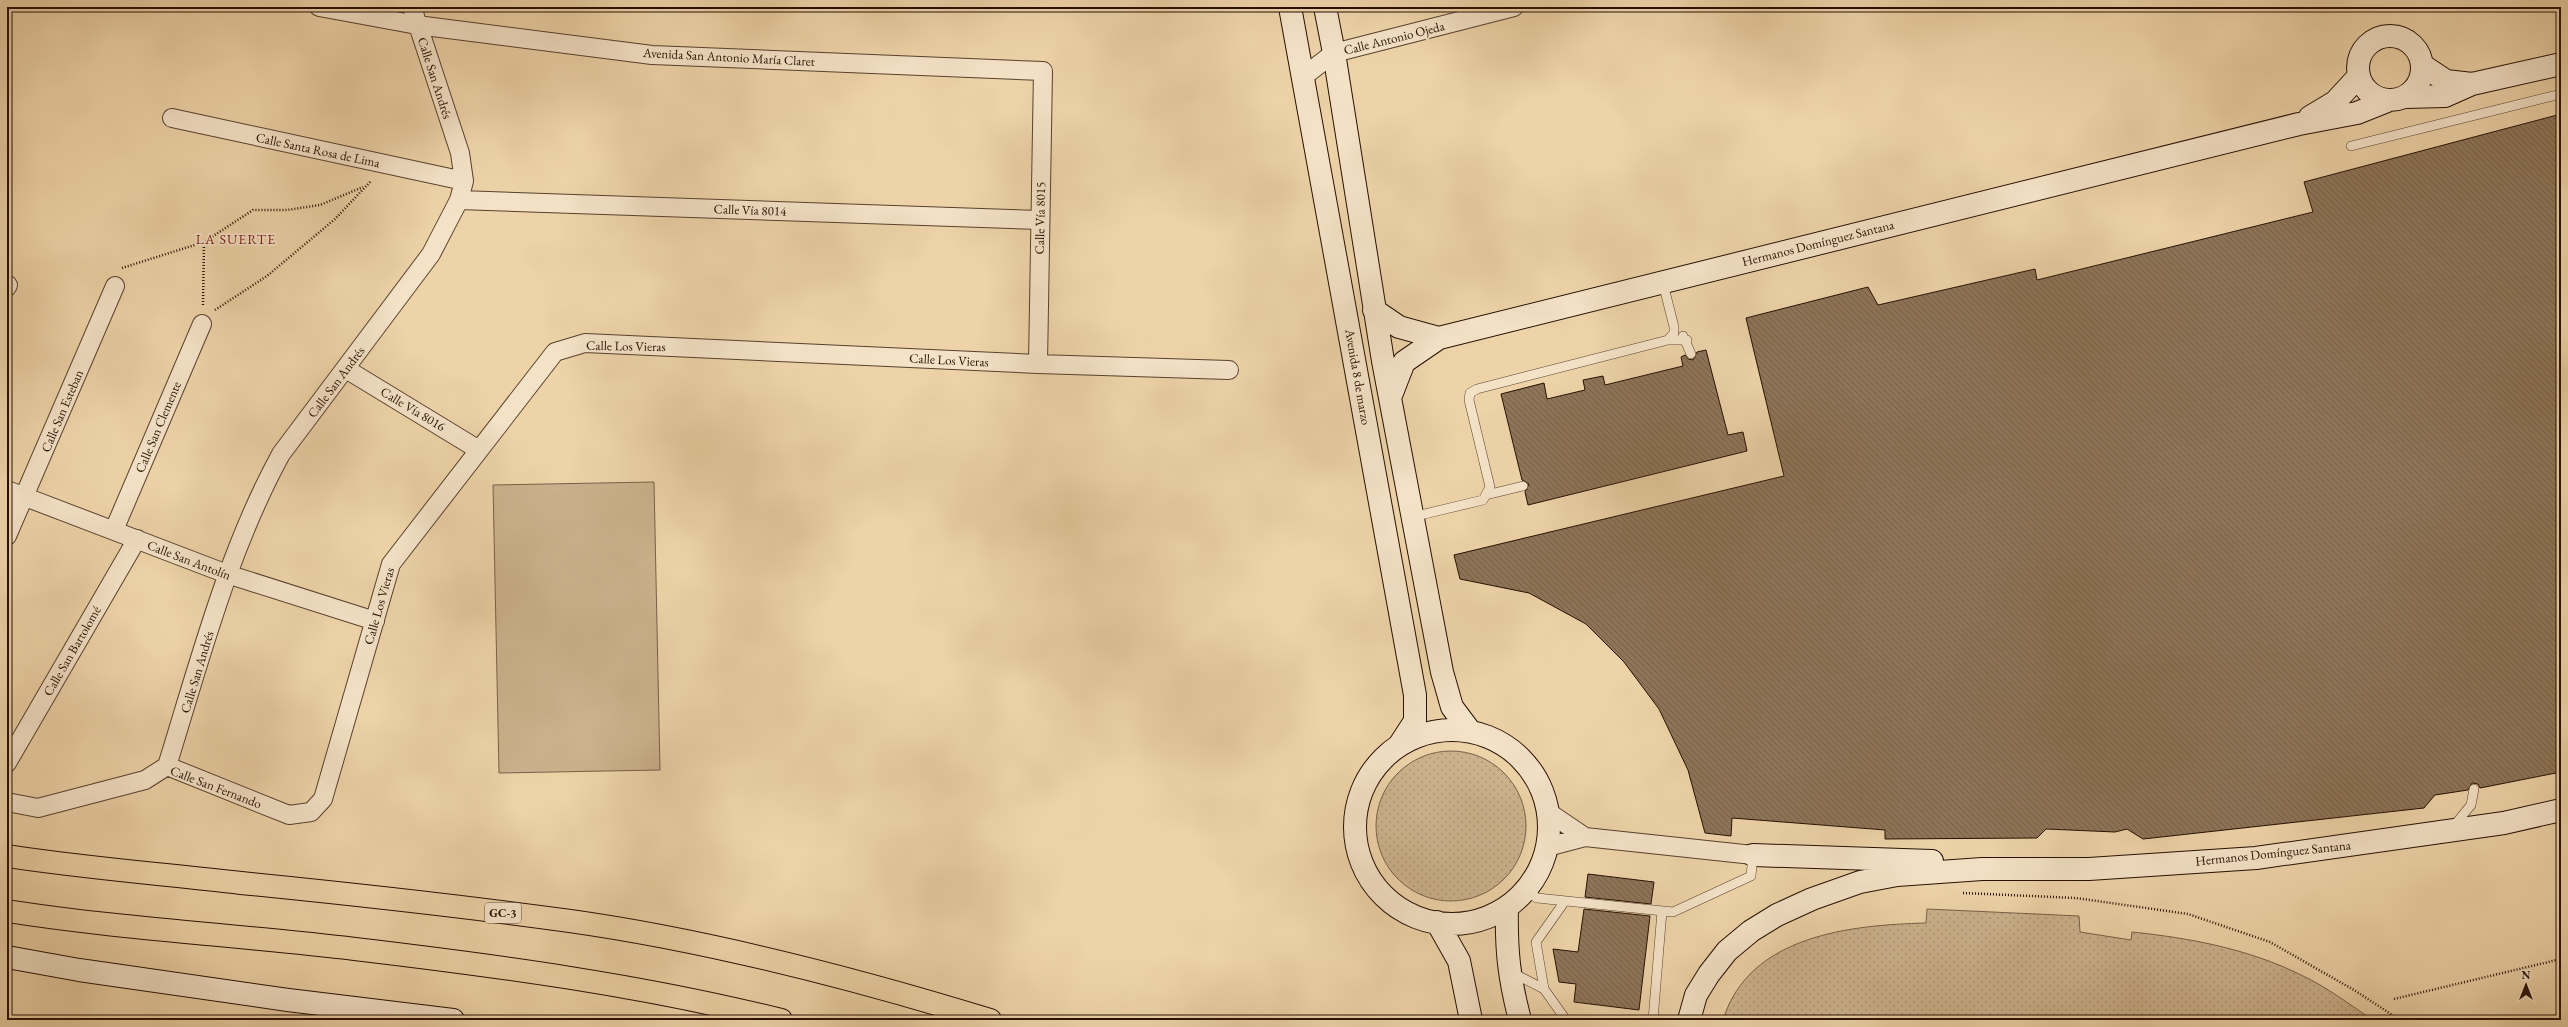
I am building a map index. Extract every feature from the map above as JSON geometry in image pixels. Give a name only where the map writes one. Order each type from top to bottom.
[{"type":"highway","name":"GC-3","points":[[7,856],[59,864],[358,895],[572,922],[733,951],[901,993],[990,1020]]},
{"type":"highway","points":[[7,911],[59,919],[354,949],[571,977],[732,1008],[781,1020]]},
{"type":"street","name":"Avenida San Antonio María Claret","points":[[319,7],[417,25],[652,55],[1043,71]]},
{"type":"street","name":"Calle San Andrés","points":[[167,766],[227,574],[270,475],[282,454],[431,254],[459,200],[464,181],[460,153],[412,7]]},
{"type":"street","name":"Avenida 8 de marzo","points":[[1290,7],[1304,76],[1415,695],[1415,721],[1400,744]]},
{"type":"street","name":"Avenida 8 de marzo","points":[[1325,7],[1334,53],[1374,310],[1442,672],[1452,707],[1470,731]]},
{"type":"street","name":"Calle Antonio Ojeda","points":[[1304,76],[1334,53],[1514,7]]},
{"type":"street","points":[[2299,124],[2357,114],[2396,99],[2418,84],[2422,65],[2420,55],[2405,40],[2395,36],[2384,36],[2369,43],[2359,56],[2357,66],[2358,77],[2369,94],[2396,99],[2445,96],[2472,84],[2561,64]]},
{"type":"street","points":[[2422,65],[2446,81],[2472,84]]},
{"type":"street","name":"Calle Vía 8015","points":[[1038,364],[1043,71]]},
{"type":"street","points":[[2299,124],[2335,102],[2358,77]]},
{"type":"street","name":"Calle Santa Rosa de Lima","points":[[172,118],[464,181]]},
{"type":"street","name":"Hermanos Domínguez Santana","points":[[1390,398],[1404,362],[1439,338],[2299,124]]},
{"type":"street","name":"Calle Vía 8014","points":[[459,200],[1040,220]]},
{"type":"street","name":"Calle San Esteban","points":[[7,536],[25,498],[115,286]]},
{"type":"street","name":"Hermanos Domínguez Santana","points":[[1374,310],[1399,327],[1439,338]]},
{"type":"street","name":"Calle San Clemente","points":[[114,530],[202,324]]},
{"type":"street","name":"Calle Los Vieras","points":[[311,812],[323,800],[391,564],[555,352],[585,343],[1038,364],[1229,370]]},
{"type":"street","name":"Calle Vía 8016","points":[[346,369],[479,450]]},
{"type":"street","name":"Calle San Antolín","points":[[7,490],[227,574],[375,621]]},
{"type":"street","name":"Calle San Bartolomé","points":[[7,763],[137,539]]},
{"type":"street","points":[[1446,730],[1470,731],[1498,741],[1522,759],[1539,784],[1548,812],[1547,847],[1539,870],[1525,891],[1503,909],[1468,922],[1437,922],[1405,912],[1378,891],[1361,862],[1354,829],[1359,796],[1375,766],[1400,744],[1422,734],[1446,730]]},
{"type":"street","name":"Calle San Fernando","points":[[7,802],[38,808],[145,780],[167,766],[289,815],[311,812]]},
{"type":"street","name":"Hermanos Domínguez Santana","points":[[1982,869],[2089,869],[2256,858],[2504,823],[2561,810]]},
{"type":"street","points":[[1548,812],[1585,837]]},
{"type":"street","points":[[1547,847],[1585,837],[1753,855],[1938,861],[1982,869]]},
{"type":"street","points":[[1689,1020],[1696,995],[1727,951],[1751,931],[1777,915],[1812,898],[1860,882],[1897,875],[1982,869]]},
{"type":"street","points":[[1503,909],[1508,970],[1520,1020]]},
{"type":"street","points":[[1503,909],[1493,945],[1496,982],[1505,1020]]},
{"type":"street","points":[[1437,922],[1459,961],[1472,1020]]},
{"type":"street","points":[[7,957],[110,975],[453,1020]]},
{"type":"lane","points":[[2351,146],[2561,94]]},
{"type":"lane","points":[[1663,283],[1674,327],[1674,333],[1668,340]]},
{"type":"lane","points":[[1674,327],[1687,340],[1691,354]]},
{"type":"lane","points":[[1412,517],[1483,500],[1490,487],[1469,400],[1470,393],[1477,389],[1668,340],[1687,340]]},
{"type":"lane","points":[[1486,495],[1524,486]]},
{"type":"lane","points":[[2451,830],[2471,805],[2474,789]]},
{"type":"lane","points":[[1525,891],[1537,898],[1673,912],[1751,876],[1753,855]]},
{"type":"lane","points":[[1565,901],[1536,942],[1544,989],[1566,1020]]},
{"type":"lane","points":[[1653,1020],[1662,911]]},
{"type":"lane","points":[[1508,970],[1544,989]]},
{"type":"lane","points":[[1579,1020],[1606,1020]]},
{"type":"path","points":[[202,324],[215,311],[279,267],[335,219],[386,164]]},
{"type":"path","points":[[115,286],[115,270],[204,242],[253,210],[287,210],[320,205],[366,186]]},
{"type":"path","points":[[202,324],[204,242]]},
{"type":"path","points":[[1957,893],[2076,898],[2188,914],[2270,942],[2348,986],[2400,1020]]},
{"type":"path","points":[[2394,999],[2561,960]]},
{"type":"shaded area","points":[[654,482],[660,770],[499,773],[493,485]]},
{"type":"shaded area","points":[[1444,751],[1458,751],[1473,754],[1486,760],[1499,768],[1509,778],[1523,804],[1526,826],[1525,841],[1520,855],[1509,874],[1499,884],[1473,898],[1458,901],[1444,901],[1429,898],[1416,892],[1403,884],[1393,874],[1379,848],[1376,833],[1376,819],[1379,804],[1385,791],[1393,778],[1403,768],[1429,754]]},
{"type":"shaded area","points":[[1927,909],[2079,916],[2080,932],[2131,940],[2132,932],[2197,941],[2219,946],[2261,958],[2301,975],[2329,991],[2373,1020],[1723,1020],[1736,992],[1755,969],[1779,952],[1806,940],[1836,932],[1866,927],[1926,923]]},
{"type":"building","points":[[2561,114],[2561,772],[2480,788],[2478,784],[2472,783],[2468,790],[2435,795],[2424,808],[2143,839],[2127,829],[2115,832],[2046,829],[2037,838],[1885,839],[1885,830],[1732,818],[1731,836],[1705,833],[1688,770],[1659,709],[1624,662],[1586,624],[1529,593],[1460,579],[1454,555],[1784,476],[1746,318],[1868,287],[1878,305],[2035,269],[2037,280],[2313,212],[2304,182]]},
{"type":"building","points":[[1706,350],[1728,435],[1743,432],[1747,451],[1528,505],[1525,492],[1529,484],[1522,480],[1501,394],[1544,383],[1547,399],[1585,390],[1583,380],[1603,376],[1605,385],[1683,366],[1681,357],[1685,355],[1688,359],[1693,360],[1697,352]]},
{"type":"building","points":[[1588,874],[1654,882],[1651,904],[1585,897]]},
{"type":"building","points":[[1584,909],[1650,916],[1639,1010],[1574,1002],[1576,984],[1559,982],[1553,949],[1578,952]]},
{"type":"district","name":"LA SUERTE","points":[[236,239]]}]
